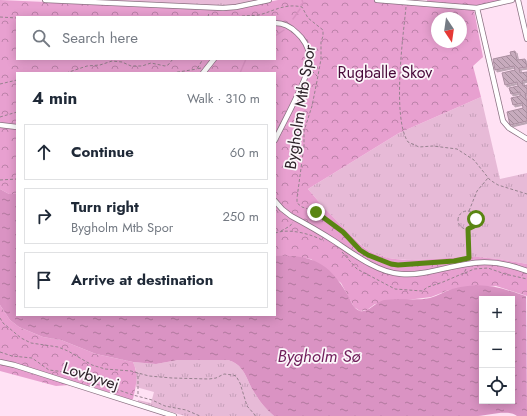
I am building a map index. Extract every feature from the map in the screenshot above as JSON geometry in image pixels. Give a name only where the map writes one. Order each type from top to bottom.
[{"type":"street","points":[[45,0],[223,8],[236,7],[268,0]]},
{"type":"street","points":[[377,0],[477,8],[512,0]]},
{"type":"street","points":[[518,0],[527,39]]},
{"type":"street","points":[[477,8],[503,121],[509,128],[527,139]]},
{"type":"street","points":[[276,23],[292,28],[301,36],[310,57],[308,68],[276,138]]},
{"type":"street","points":[[204,72],[213,60]]},
{"type":"street","points":[[0,126],[16,127]]},
{"type":"street","points":[[276,202],[282,209],[295,218],[367,262],[390,272],[401,274],[417,273],[468,261],[502,264],[527,271]]},
{"type":"street","name":"Lovbyvej","points":[[0,362],[14,365],[174,416]]},
{"type":"path","points":[[406,3],[400,81],[400,101],[405,138],[408,142],[419,147],[433,146],[457,149],[474,160],[489,178],[498,185],[527,194]]},
{"type":"path","name":"Bygholm Mtb Spor","points":[[246,16],[257,15],[287,6],[302,7],[308,18],[323,30],[318,76],[312,106],[304,131],[304,146],[297,203],[302,207],[316,212],[343,232],[360,250],[368,255],[391,264],[398,265],[468,261],[475,258]]},
{"type":"path","points":[[0,17],[16,18]]},
{"type":"path","points":[[69,72],[87,66],[100,65],[112,61],[122,62],[131,66],[142,66],[151,63],[165,66],[172,60]]},
{"type":"path","points":[[197,69],[202,60]]},
{"type":"path","points":[[178,72],[208,67]]},
{"type":"path","points":[[308,68],[318,76]]},
{"type":"path","points":[[0,84],[16,80]]},
{"type":"path","points":[[0,117],[16,112]]},
{"type":"path","points":[[468,212],[477,191],[489,178]]},
{"type":"path","points":[[0,180],[16,179]]},
{"type":"path","points":[[468,212],[473,214],[476,219],[474,226],[468,229],[462,227],[459,222],[460,215],[468,212]]},
{"type":"path","points":[[280,231],[290,226],[295,218]]},
{"type":"path","points":[[468,229],[468,261]]},
{"type":"path","points":[[464,273],[474,269],[488,268],[504,274],[527,279]]},
{"type":"path","points":[[0,318],[21,338],[31,344],[58,347],[92,365],[99,367],[138,372],[149,376],[209,380],[224,374],[231,374],[238,378],[247,406],[256,416]]},
{"type":"path","points":[[0,352],[12,356],[32,358],[49,370],[65,372],[75,378],[90,380],[93,384],[107,386],[152,400],[164,406],[186,410],[200,416]]},
{"type":"path","points":[[138,372],[138,394]]},
{"type":"green space","name":"Rugballe Skov","points":[[0,0],[227,10],[278,0],[409,0],[427,3],[427,0],[501,0],[480,5],[473,5],[483,57],[473,66],[481,97],[399,133],[308,189],[328,212],[358,242],[373,253],[383,257],[405,260],[478,257],[527,264],[527,296],[496,286],[449,290],[431,297],[375,304],[367,310],[360,311],[354,307],[341,283],[311,259],[276,256],[276,72],[16,72],[16,194],[9,194],[0,189]]},
{"type":"green space","points":[[104,0],[257,0],[238,5],[218,6]]},
{"type":"green space","points":[[481,97],[500,179],[527,173],[527,264],[478,257],[405,260],[383,257],[373,253],[361,244],[328,212],[308,189],[399,133]]},
{"type":"green space","points":[[0,305],[10,320],[19,327],[43,337],[61,340],[96,354],[133,362],[136,371],[136,385],[133,399],[131,400],[83,384],[56,386],[0,371]]},
{"type":"green space","points":[[178,360],[228,360],[234,362],[242,369],[254,392],[274,416],[185,416],[138,402],[138,400],[151,403],[154,392],[136,387],[136,370],[133,362],[156,364]]},
{"type":"water","name":"Bygholm Sø","points":[[0,189],[9,194],[16,194],[16,316],[276,316],[276,256],[300,257],[311,259],[320,263],[335,276],[353,305],[360,311],[369,309],[384,300],[430,298],[449,290],[472,285],[490,286],[526,296],[527,416],[498,413],[478,416],[274,416],[254,392],[242,369],[234,362],[228,360],[178,360],[156,364],[133,362],[96,354],[61,340],[43,337],[19,327],[10,320],[0,305]]},
{"type":"building","points":[[515,51],[517,60],[525,59],[527,67],[519,68],[520,73],[527,72],[527,80],[522,81],[523,86],[527,85],[527,94],[525,94],[527,102],[527,121],[510,125],[507,112],[523,108],[522,103],[513,105],[511,98],[520,96],[520,92],[511,94],[509,88],[518,86],[517,82],[505,85],[502,73],[515,70],[514,66],[495,70],[493,59],[511,55],[510,52]]},
{"type":"waterway","points":[[301,5],[303,3],[302,0]]},
{"type":"waterway","points":[[293,19],[300,9]]},
{"type":"waterway","points":[[276,35],[284,30]]},
{"type":"waterway","points":[[240,72],[246,60]]},
{"type":"route","points":[[316,212],[343,232],[360,250],[380,260],[398,265],[454,261],[469,258],[468,229],[474,226],[476,219]]}]
